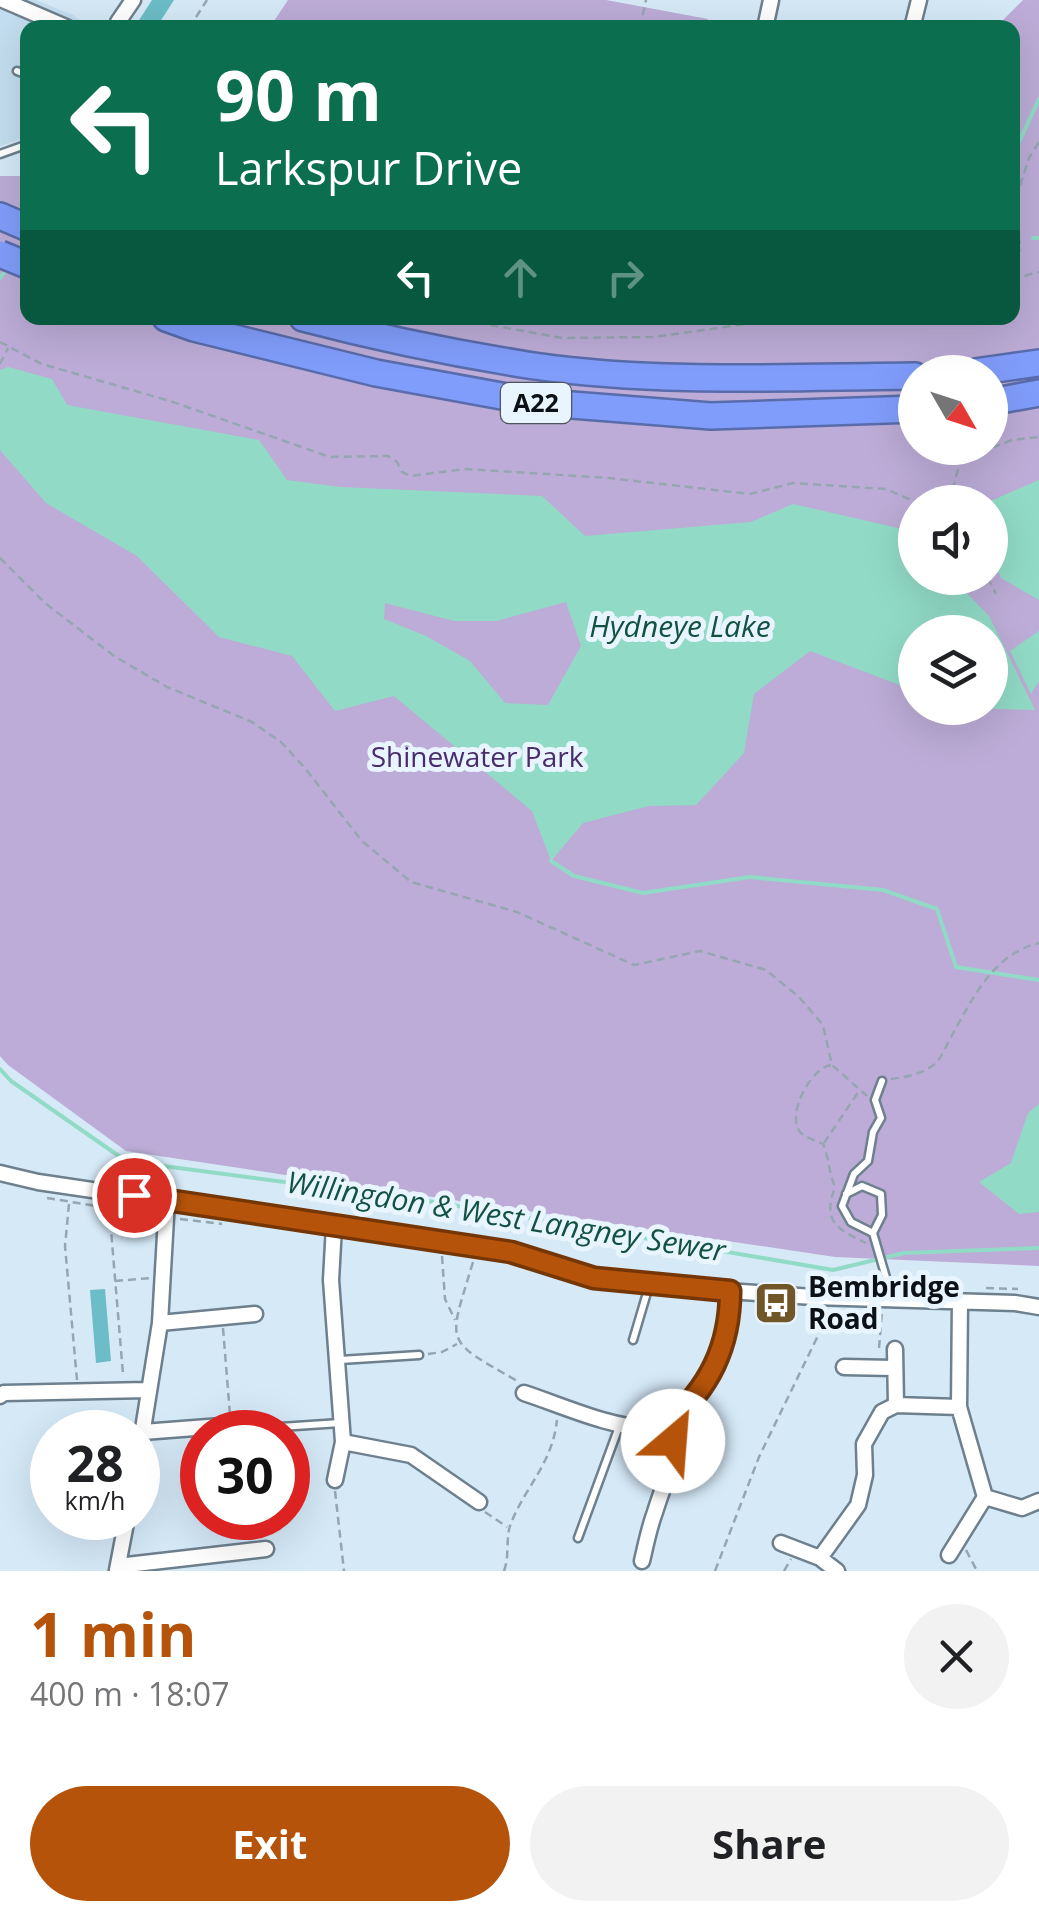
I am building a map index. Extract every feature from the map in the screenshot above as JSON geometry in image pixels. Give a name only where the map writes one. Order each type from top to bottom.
[{"type":"highway","name":"A22","points":[[186,325],[376,373],[534,402],[711,416],[898,410]]},
{"type":"highway","name":"A22","points":[[330,325],[537,366],[702,378],[898,376]]},
{"type":"highway","points":[[1008,367],[1039,363]]},
{"type":"highway","points":[[1008,399],[1039,393]]},
{"type":"street","points":[[3,0],[38,20]]},
{"type":"street","points":[[0,1173],[38,1182],[511,1252],[594,1278],[831,1298],[887,1294],[1039,1307]]},
{"type":"street","points":[[145,1410],[160,1323],[167,1200]]},
{"type":"street","points":[[334,1226],[331,1280],[343,1442],[335,1480]]},
{"type":"street","points":[[524,1393],[559,1413],[652,1428],[668,1424],[692,1403],[719,1354],[730,1319],[730,1291]]},
{"type":"street","points":[[949,1555],[985,1497],[960,1408],[960,1301]]},
{"type":"street","points":[[160,1323],[255,1314]]},
{"type":"street","points":[[895,1349],[896,1405]]},
{"type":"street","points":[[844,1367],[893,1368]]},
{"type":"street","points":[[0,1396],[147,1390]]},
{"type":"street","points":[[820,1558],[858,1505],[865,1476],[864,1444],[882,1412],[896,1405],[960,1408]]},
{"type":"street","points":[[642,1560],[672,1465],[673,1441],[668,1424]]},
{"type":"street","points":[[343,1442],[411,1455],[479,1502]]},
{"type":"street","points":[[985,1497],[1022,1508],[1039,1502]]},
{"type":"street","points":[[123,1540],[118,1568],[266,1549]]},
{"type":"street","points":[[781,1543],[820,1558],[837,1571]]},
{"type":"lane","points":[[873,1233],[851,1222],[842,1206],[854,1174],[868,1161],[873,1132],[881,1118],[874,1100],[882,1081]]},
{"type":"lane","points":[[845,1194],[862,1186],[881,1194],[882,1214],[873,1233],[887,1294]]},
{"type":"lane","points":[[633,1340],[649,1284]]},
{"type":"lane","points":[[337,1360],[419,1355]]},
{"type":"lane","points":[[310,1424],[341,1422]]},
{"type":"lane","points":[[578,1538],[620,1423]]},
{"type":"path","points":[[1020,186],[1039,142]]},
{"type":"path","points":[[490,325],[562,338],[653,337],[740,325]]},
{"type":"path","points":[[0,342],[42,364],[170,401],[330,457],[388,456],[411,476],[466,469],[608,478],[750,494],[793,482],[886,490],[898,495]]},
{"type":"path","points":[[0,364],[9,347]]},
{"type":"path","points":[[954,485],[961,459],[1012,440],[1039,437]]},
{"type":"path","points":[[0,558],[44,603],[114,656],[167,687],[252,722],[280,742],[362,842],[411,882],[517,912],[634,965],[700,950],[766,970],[792,989],[823,1024],[832,1065],[869,1098],[882,1081],[915,1075],[938,1062],[996,965],[1011,952],[1039,942]]},
{"type":"path","points":[[824,1144],[800,1132],[797,1113],[807,1080],[822,1066],[832,1065]]},
{"type":"path","points":[[860,1090],[824,1144],[835,1187],[829,1209],[832,1221],[842,1233],[866,1243],[876,1254]]},
{"type":"path","points":[[35,1195],[222,1224]]},
{"type":"path","points":[[69,1203],[65,1246],[78,1391]]},
{"type":"path","points":[[106,1207],[124,1390]]},
{"type":"path","points":[[442,1250],[445,1299],[456,1322],[459,1343],[470,1355],[519,1382],[524,1393]]},
{"type":"path","points":[[456,1322],[475,1256]]},
{"type":"path","points":[[115,1281],[163,1276]]},
{"type":"path","points":[[887,1294],[879,1348],[895,1349]]},
{"type":"path","points":[[715,1571],[759,1458],[831,1310],[831,1298]]},
{"type":"path","points":[[222,1317],[230,1410]]},
{"type":"path","points":[[419,1355],[442,1352],[459,1343]]},
{"type":"path","points":[[504,1571],[508,1528],[554,1448],[559,1413]]},
{"type":"path","points":[[335,1480],[344,1571]]},
{"type":"path","points":[[479,1502],[485,1513],[508,1528]]},
{"type":"path","points":[[960,1538],[976,1571]]},
{"type":"path","points":[[232,1540],[233,1553]]},
{"type":"shaded area","points":[[0,0],[36,0],[80,20],[20,20],[20,139],[0,146]]},
{"type":"green space","points":[[288,0],[606,0],[708,19],[708,20],[275,20]]},
{"type":"green space","name":"Shinewater Park","points":[[1023,0],[1039,0],[1039,1266],[835,1257],[126,1151],[0,1056],[0,176],[20,176],[20,325],[1020,325],[1020,20],[1003,20]]},
{"type":"water","name":"Hydneye Lake","points":[[8,367],[52,379],[67,405],[259,440],[287,480],[340,487],[542,496],[585,536],[751,522],[793,504],[898,528],[898,595],[969,595],[988,615],[898,615],[898,685],[810,651],[754,694],[744,753],[696,805],[649,806],[583,823],[551,861],[532,811],[394,696],[335,711],[292,656],[219,637],[137,556],[46,503],[0,450],[0,370]],"holes":[[[566,602],[581,646],[548,705],[505,703],[470,661],[426,636],[384,619],[385,603],[454,621],[496,621]]]},
{"type":"water","points":[[1039,480],[1039,600],[1008,582],[1008,493]]},
{"type":"water","points":[[1039,631],[1039,681],[1031,694],[1010,651]]},
{"type":"water","name":"Hydneye Lake","points":[[1008,655],[1035,710],[1008,709]]},
{"type":"water","points":[[1039,1104],[1039,1212],[1019,1214],[979,1182],[1011,1163],[1028,1113]]},
{"type":"building","points":[[152,0],[174,0],[161,20],[139,20]]},
{"type":"building","points":[[105,1289],[111,1361],[96,1363],[90,1290]]},
{"type":"waterway","points":[[1020,140],[1039,99]]},
{"type":"waterway","points":[[1033,238],[1039,238]]},
{"type":"waterway","points":[[0,278],[9,266]]},
{"type":"waterway","points":[[551,861],[574,876],[643,893],[750,877],[883,890],[937,909],[956,967],[1039,980]]},
{"type":"waterway","name":"Willingdon & West Langney Sewer","points":[[0,1069],[11,1081],[126,1161],[428,1201],[833,1270],[904,1253],[1039,1248]]},
{"type":"place","name":"Bembridge Road","points":[[776,1303]]},
{"type":"route","points":[[134,1195],[511,1252],[594,1278],[730,1291],[730,1319],[719,1354],[692,1403],[668,1424],[673,1441]]}]
